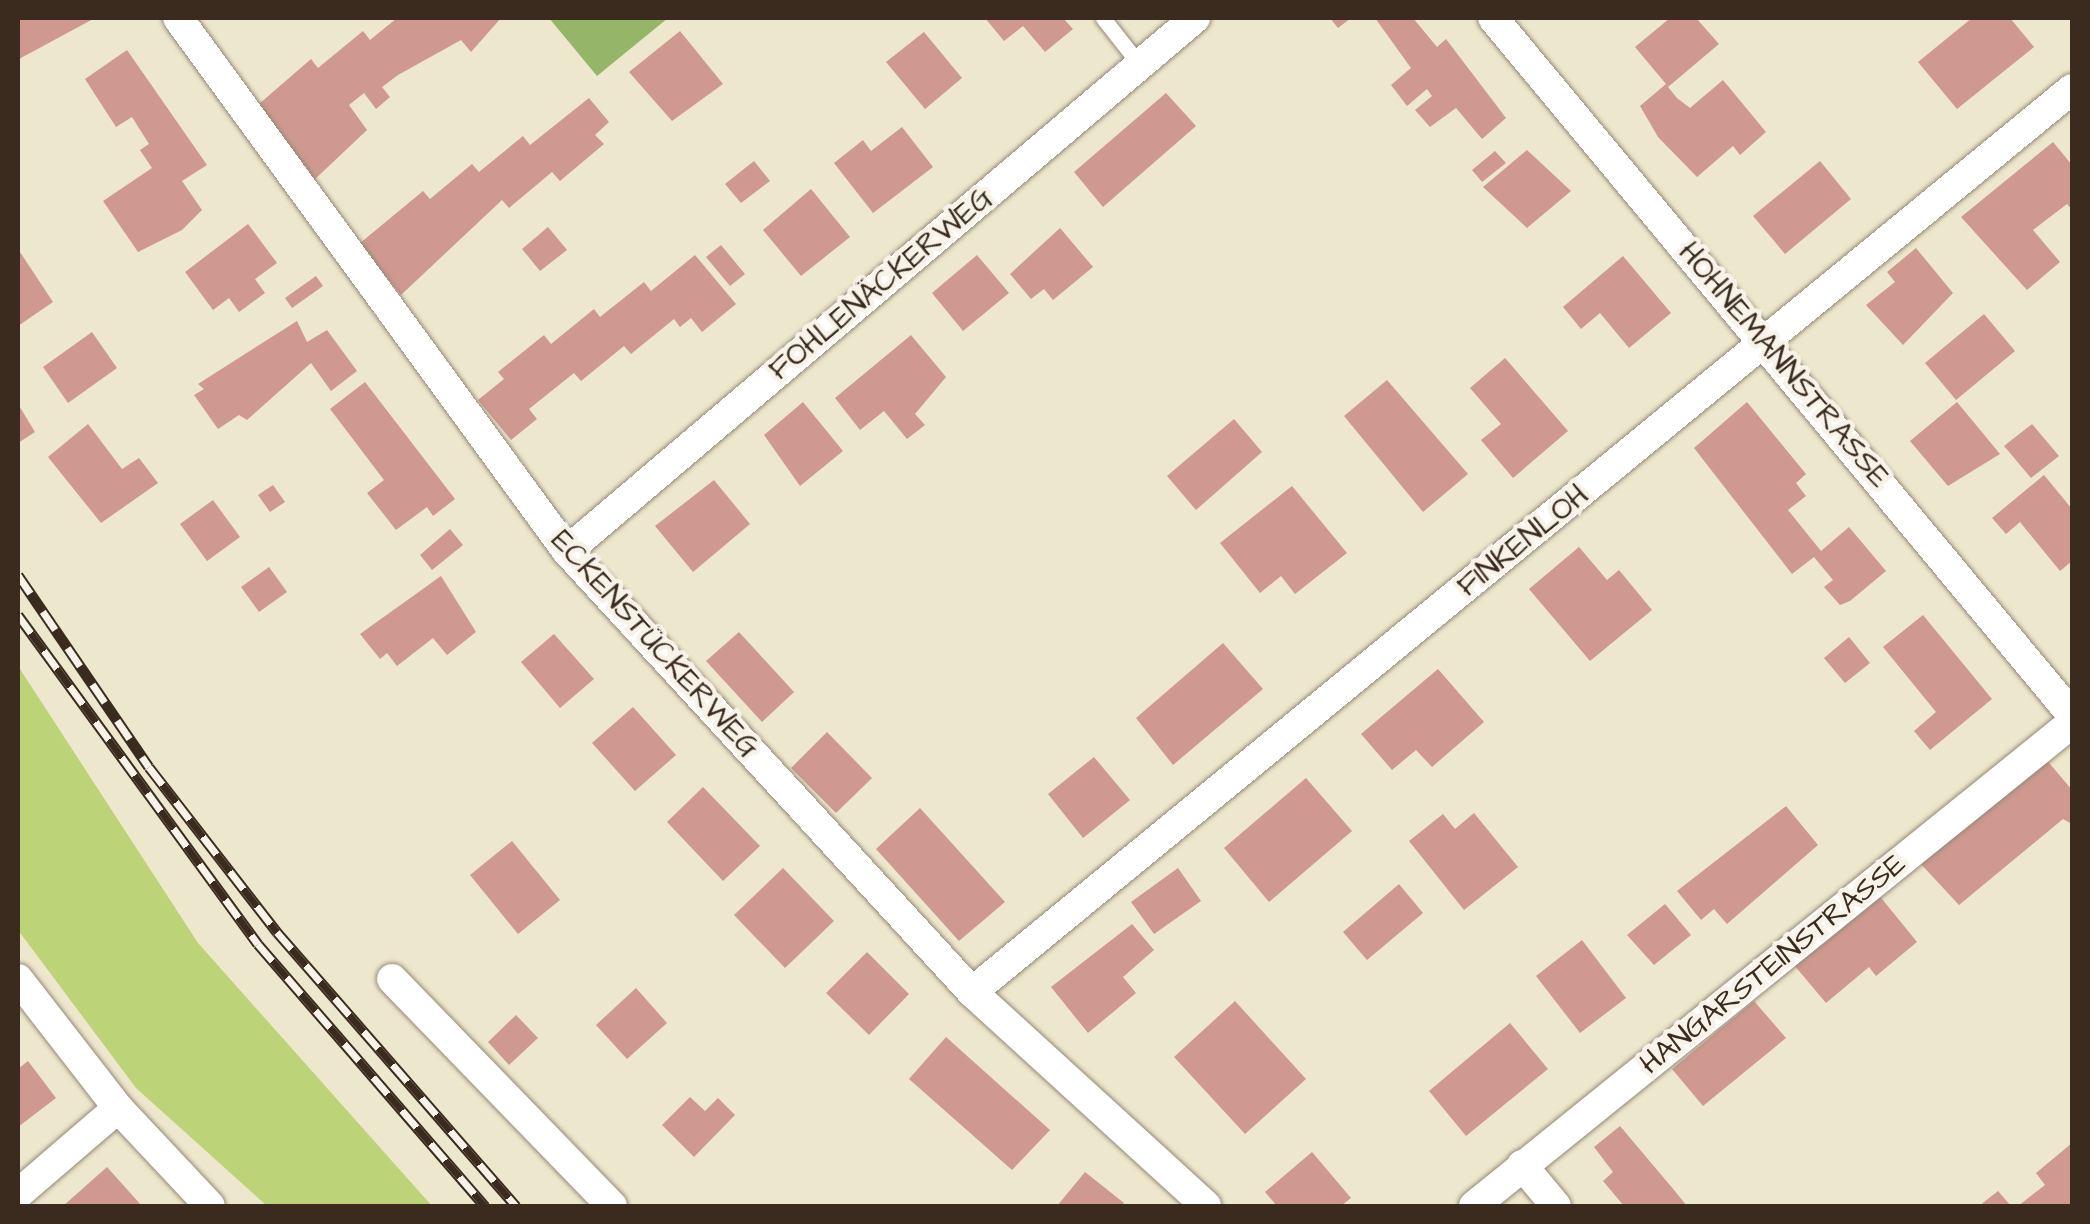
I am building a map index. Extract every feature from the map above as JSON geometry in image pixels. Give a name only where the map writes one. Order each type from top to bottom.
[{"type":"street","name":"ECKENSTÜCKERWEG","points":[[178,18],[568,551],[972,992],[1206,1206]]},
{"type":"street","name":"FOHLENÄCKERWEG","points":[[568,551],[1196,18]]},
{"type":"street","name":"HOHNEMANNSTRASSE","points":[[1493,18],[2072,715]]},
{"type":"street","name":"FINKENLOH","points":[[972,992],[2072,88]]},
{"type":"street","name":"HANGARSTEINSTRASSE","points":[[1474,1206],[2072,722]]},
{"type":"street","points":[[18,978],[118,1108],[210,1206]]},
{"type":"street","points":[[392,979],[612,1206]]},
{"type":"street","points":[[18,1194],[118,1108]]},
{"type":"street","points":[[1522,1165],[1556,1206]]},
{"type":"lane","points":[[1103,18],[1140,64]]},
{"type":"green space","points":[[549,18],[668,18],[597,76]]},
{"type":"green space","points":[[18,666],[198,943],[432,1206],[267,1206],[136,1088],[18,930]]},
{"type":"building","points":[[18,18],[95,18],[19,59]]},
{"type":"building","points":[[397,18],[501,18],[471,52],[461,40],[398,75],[382,87],[390,97],[376,109],[364,93],[349,105],[367,130],[313,181],[259,104],[311,59],[318,68],[363,31],[370,40]]},
{"type":"building","points":[[985,18],[1063,18],[1073,29],[1045,52],[1023,26],[1004,41]]},
{"type":"building","points":[[1330,18],[1351,18],[1338,28]]},
{"type":"building","points":[[1375,18],[1413,18],[1437,47],[1446,39],[1506,118],[1482,139],[1456,108],[1430,127],[1415,110],[1432,96],[1427,89],[1407,106],[1391,85],[1411,68]]},
{"type":"building","points":[[1670,18],[1696,18],[1719,44],[1668,87],[1677,98],[1690,108],[1723,80],[1766,132],[1740,155],[1733,146],[1697,177],[1658,137],[1640,106],[1666,84],[1635,47]]},
{"type":"building","points":[[1972,18],[2010,18],[2034,47],[1957,109],[1918,62]]},
{"type":"building","points":[[680,31],[723,84],[672,121],[629,72]]},
{"type":"building","points":[[924,32],[962,78],[925,109],[886,62]]},
{"type":"building","points":[[127,50],[207,165],[182,181],[202,210],[182,230],[138,252],[103,201],[152,168],[140,150],[149,144],[132,117],[116,127],[85,79]]},
{"type":"building","points":[[1166,93],[1196,126],[1103,207],[1074,172]]},
{"type":"building","points":[[589,98],[609,122],[595,135],[604,144],[560,181],[552,172],[509,208],[502,200],[401,295],[359,244],[423,191],[430,199],[472,164],[479,172],[523,136],[530,145]]},
{"type":"building","points":[[902,127],[933,167],[873,213],[834,163],[863,140],[871,151]]},
{"type":"building","points":[[2053,142],[2072,165],[2072,210],[2067,204],[2033,230],[2060,262],[2027,290],[1961,217]]},
{"type":"building","points":[[1527,150],[1571,191],[1527,228],[1483,187]]},
{"type":"building","points":[[1495,151],[1506,163],[1482,182],[1472,170]]},
{"type":"building","points":[[754,161],[770,181],[741,203],[725,184]]},
{"type":"building","points":[[1820,161],[1851,199],[1785,254],[1753,216]]},
{"type":"building","points":[[811,189],[850,237],[801,276],[763,230]]},
{"type":"building","points":[[248,224],[277,263],[255,279],[265,293],[239,312],[229,298],[213,310],[185,272]]},
{"type":"building","points":[[548,227],[567,250],[540,271],[522,249]]},
{"type":"building","points":[[1060,228],[1093,267],[1053,300],[1044,289],[1031,299],[1010,274]]},
{"type":"building","points":[[721,245],[745,274],[730,286],[706,257]]},
{"type":"building","points":[[1916,248],[1953,293],[1903,345],[1866,305],[1895,282],[1887,272]]},
{"type":"building","points":[[18,249],[53,302],[18,326]]},
{"type":"building","points":[[695,255],[736,304],[702,332],[691,318],[680,327],[674,319],[631,354],[624,346],[581,381],[574,373],[529,409],[537,419],[511,440],[478,400],[504,379],[498,372],[544,335],[551,344],[594,309],[600,317],[644,282],[651,291]]},
{"type":"building","points":[[977,255],[1009,293],[963,331],[932,293]]},
{"type":"building","points":[[1623,256],[1671,313],[1629,348],[1600,313],[1581,329],[1563,307]]},
{"type":"building","points":[[316,276],[323,286],[292,308],[285,298]]},
{"type":"building","points":[[1984,314],[2015,351],[1956,400],[1925,363]]},
{"type":"building","points":[[297,321],[307,342],[327,330],[357,371],[331,391],[311,363],[247,420],[239,415],[218,429],[194,395],[204,389],[198,384]]},
{"type":"building","points":[[92,332],[117,368],[68,403],[43,367]]},
{"type":"building","points":[[911,335],[946,377],[915,414],[925,425],[907,439],[884,411],[860,430],[835,398]]},
{"type":"building","points":[[1505,358],[1568,431],[1513,478],[1481,440],[1501,424],[1470,388]]},
{"type":"building","points":[[1387,380],[1468,474],[1423,512],[1344,416]]},
{"type":"building","points":[[365,382],[455,499],[433,516],[427,507],[396,530],[367,493],[384,480],[330,409]]},
{"type":"building","points":[[803,402],[843,451],[800,486],[764,435]]},
{"type":"building","points":[[1747,402],[1806,474],[1796,483],[1806,496],[1788,510],[1821,551],[1849,527],[1886,571],[1850,601],[1840,605],[1824,587],[1833,580],[1814,557],[1792,574],[1694,448]]},
{"type":"building","points":[[1957,402],[2000,454],[1948,486],[1910,441]]},
{"type":"building","points":[[18,404],[35,432],[18,443]]},
{"type":"building","points":[[1234,419],[1262,452],[1196,510],[1167,476]]},
{"type":"building","points":[[88,424],[122,469],[139,458],[158,483],[101,523],[48,457]]},
{"type":"building","points":[[2032,424],[2059,456],[2031,478],[2004,446]]},
{"type":"building","points":[[2044,475],[2072,509],[2072,561],[2060,571],[2020,522],[2006,534],[1992,518]]},
{"type":"building","points":[[714,480],[750,524],[693,572],[655,526]]},
{"type":"building","points":[[273,485],[285,502],[270,512],[258,495]]},
{"type":"building","points":[[1292,486],[1347,553],[1295,594],[1281,576],[1260,593],[1220,543]]},
{"type":"building","points":[[213,500],[240,537],[207,561],[180,524]]},
{"type":"building","points":[[450,529],[463,545],[432,570],[420,555]]},
{"type":"building","points":[[1579,547],[1607,580],[1619,570],[1652,610],[1590,661],[1529,589]]},
{"type":"building","points":[[269,567],[287,592],[259,612],[241,587]]},
{"type":"building","points":[[441,576],[476,632],[447,655],[433,638],[397,666],[387,653],[380,659],[360,634]]},
{"type":"building","points":[[1923,615],[1992,699],[1930,750],[1914,731],[1936,712],[1883,647]]},
{"type":"building","points":[[739,632],[794,692],[762,722],[706,661]]},
{"type":"building","points":[[554,634],[594,679],[560,708],[521,662]]},
{"type":"building","points":[[1849,637],[1870,663],[1845,683],[1824,658]]},
{"type":"building","points":[[1223,643],[1263,689],[1173,765],[1136,718]]},
{"type":"building","points":[[1438,669],[1484,722],[1432,767],[1416,750],[1392,770],[1361,734]]},
{"type":"building","points":[[633,707],[676,755],[635,791],[592,743]]},
{"type":"building","points":[[827,732],[872,778],[836,813],[791,768]]},
{"type":"building","points":[[1094,757],[1130,800],[1083,838],[1048,794]]},
{"type":"building","points":[[2045,758],[2072,790],[2072,824],[2063,819],[1959,905],[1919,862]]},
{"type":"building","points":[[1306,778],[1352,831],[1269,902],[1224,848]]},
{"type":"building","points":[[703,787],[760,846],[723,881],[667,822]]},
{"type":"building","points":[[1786,806],[1818,845],[1727,924],[1714,909],[1701,920],[1677,891]]},
{"type":"building","points":[[920,808],[1005,902],[959,941],[876,849]]},
{"type":"building","points":[[1474,813],[1518,867],[1464,910],[1409,841],[1443,814],[1455,829]]},
{"type":"building","points":[[512,841],[560,900],[518,934],[470,875]]},
{"type":"building","points":[[783,868],[834,921],[785,968],[734,915]]},
{"type":"building","points":[[1178,868],[1201,901],[1154,934],[1131,902]]},
{"type":"building","points":[[1399,884],[1423,913],[1367,960],[1343,932]]},
{"type":"building","points":[[1878,894],[1917,942],[1876,976],[1869,967],[1826,1003],[1794,965]]},
{"type":"building","points":[[1665,904],[1691,935],[1654,965],[1627,935]]},
{"type":"building","points":[[1132,924],[1154,950],[1123,977],[1136,993],[1088,1033],[1051,987]]},
{"type":"building","points":[[1582,940],[1626,998],[1580,1033],[1536,976]]},
{"type":"building","points":[[867,952],[909,994],[869,1035],[826,993]]},
{"type":"building","points":[[636,988],[667,1023],[627,1059],[596,1025]]},
{"type":"building","points":[[1235,1001],[1306,1079],[1245,1134],[1174,1057]]},
{"type":"building","points":[[1754,1001],[1786,1038],[1703,1106],[1672,1069]]},
{"type":"building","points":[[516,1015],[538,1038],[509,1065],[488,1042]]},
{"type":"building","points":[[1510,1023],[1548,1069],[1466,1136],[1429,1091]]},
{"type":"building","points":[[946,1037],[1050,1130],[1012,1170],[909,1079]]},
{"type":"building","points":[[28,1061],[56,1098],[18,1127],[18,1069]]},
{"type":"building","points":[[690,1097],[705,1111],[718,1098],[735,1115],[694,1157],[662,1125]]},
{"type":"building","points":[[1620,1126],[1687,1206],[1624,1206],[1603,1181],[1613,1172],[1594,1147]]},
{"type":"building","points":[[2072,1143],[2072,1206],[2018,1206],[2045,1185],[2036,1173]]},
{"type":"building","points":[[1312,1152],[1351,1198],[1341,1206],[1277,1206],[1265,1192]]},
{"type":"building","points":[[107,1167],[141,1205],[63,1206]]},
{"type":"building","points":[[1085,1172],[1124,1203],[1122,1206],[1057,1206]]},
{"type":"building","points":[[1998,1191],[2011,1206],[1979,1206]]},
{"type":"railway","points":[[18,575],[149,767],[277,932],[516,1206]]},
{"type":"railway","points":[[18,615],[258,944],[485,1206]]}]
